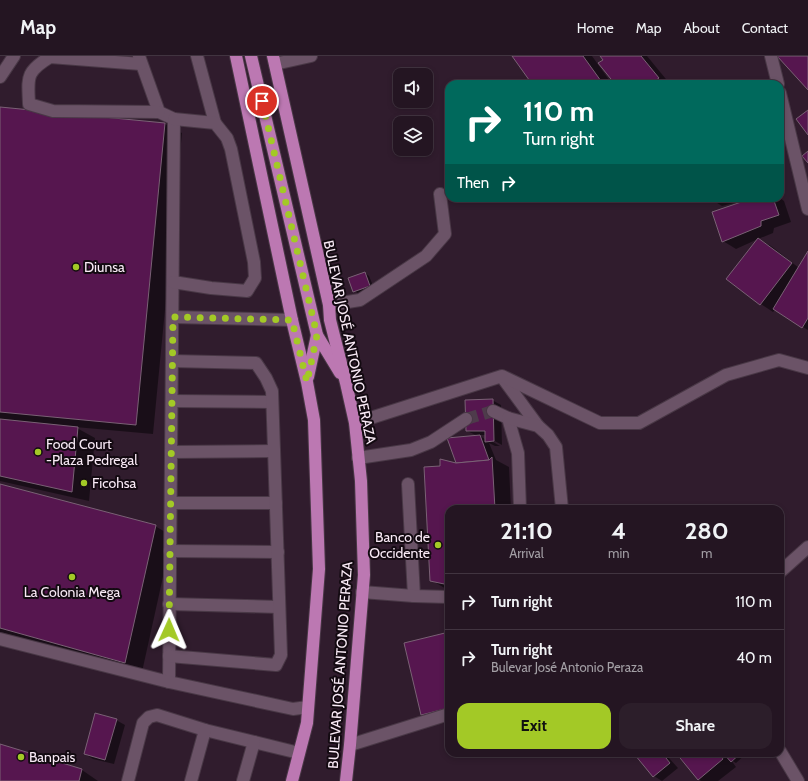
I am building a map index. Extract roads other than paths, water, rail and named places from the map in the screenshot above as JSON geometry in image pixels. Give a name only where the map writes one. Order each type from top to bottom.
[{"type":"main road","name":"BULEVAR JOSÉ ANTONIO PERAZA","points":[[236,56],[314,420],[319,569],[307,723],[292,781]]},
{"type":"main road","points":[[251,56],[317,335],[346,383]]},
{"type":"main road","name":"BULEVAR JOSÉ ANTONIO PERAZA","points":[[274,60],[329,305],[330,320],[355,423],[361,481],[364,576],[346,780]]},
{"type":"main road","points":[[307,382],[317,335]]},
{"type":"street","points":[[0,77],[14,56]]},
{"type":"street","points":[[173,282],[211,288],[247,291],[255,278],[254,262],[230,149],[227,138],[215,123],[197,56]]},
{"type":"street","points":[[274,60],[311,56]]},
{"type":"street","points":[[771,56],[777,80]]},
{"type":"street","points":[[159,112],[140,60],[51,57],[37,65],[28,78],[29,104],[53,110],[159,112],[174,120],[215,123]]},
{"type":"street","points":[[784,109],[808,209]]},
{"type":"street","points":[[168,682],[174,120]]},
{"type":"street","points":[[329,305],[360,300],[426,256],[445,234],[440,194]]},
{"type":"street","points":[[173,317],[292,320]]},
{"type":"street","points":[[355,423],[502,376],[600,422],[639,423],[726,375],[779,360],[808,368]]},
{"type":"street","points":[[169,656],[276,665],[281,655],[272,391],[266,378],[256,363],[172,361]]},
{"type":"street","points":[[502,376],[538,426],[548,435],[556,447],[562,505]]},
{"type":"street","points":[[172,401],[272,402]]},
{"type":"street","points":[[493,411],[508,418],[538,426]]},
{"type":"street","points":[[508,418],[518,454],[520,505]]},
{"type":"street","points":[[358,458],[411,450],[431,442],[466,419]]},
{"type":"street","points":[[171,452],[274,451]]},
{"type":"street","points":[[408,484],[414,596]]},
{"type":"street","points":[[170,503],[276,503]]},
{"type":"street","points":[[784,568],[808,547]]},
{"type":"street","points":[[170,551],[278,552]]},
{"type":"street","points":[[362,592],[445,597]]},
{"type":"street","points":[[169,604],[279,607]]},
{"type":"street","points":[[0,639],[168,682],[293,709],[308,707]]},
{"type":"street","points":[[128,781],[143,723],[149,716],[157,715],[206,730],[299,753]]},
{"type":"street","points":[[350,745],[445,715]]},
{"type":"street","points":[[191,781],[206,730]]},
{"type":"street","points":[[243,781],[254,742]]},
{"type":"street","points":[[784,757],[798,781]]},
{"type":"tunnel","points":[[466,419],[493,411]]},
{"type":"place","name":"Diunsa","points":[[76,267]]},
{"type":"place","name":"Food Court -Plaza Pedregal","points":[[38,452]]},
{"type":"place","name":"Ficohsa","points":[[84,483]]},
{"type":"place","name":"Banco de Occidente","points":[[438,545]]},
{"type":"place","name":"La Colonia Mega","points":[[72,577]]},
{"type":"place","name":"Banpais","points":[[21,757]]}]
